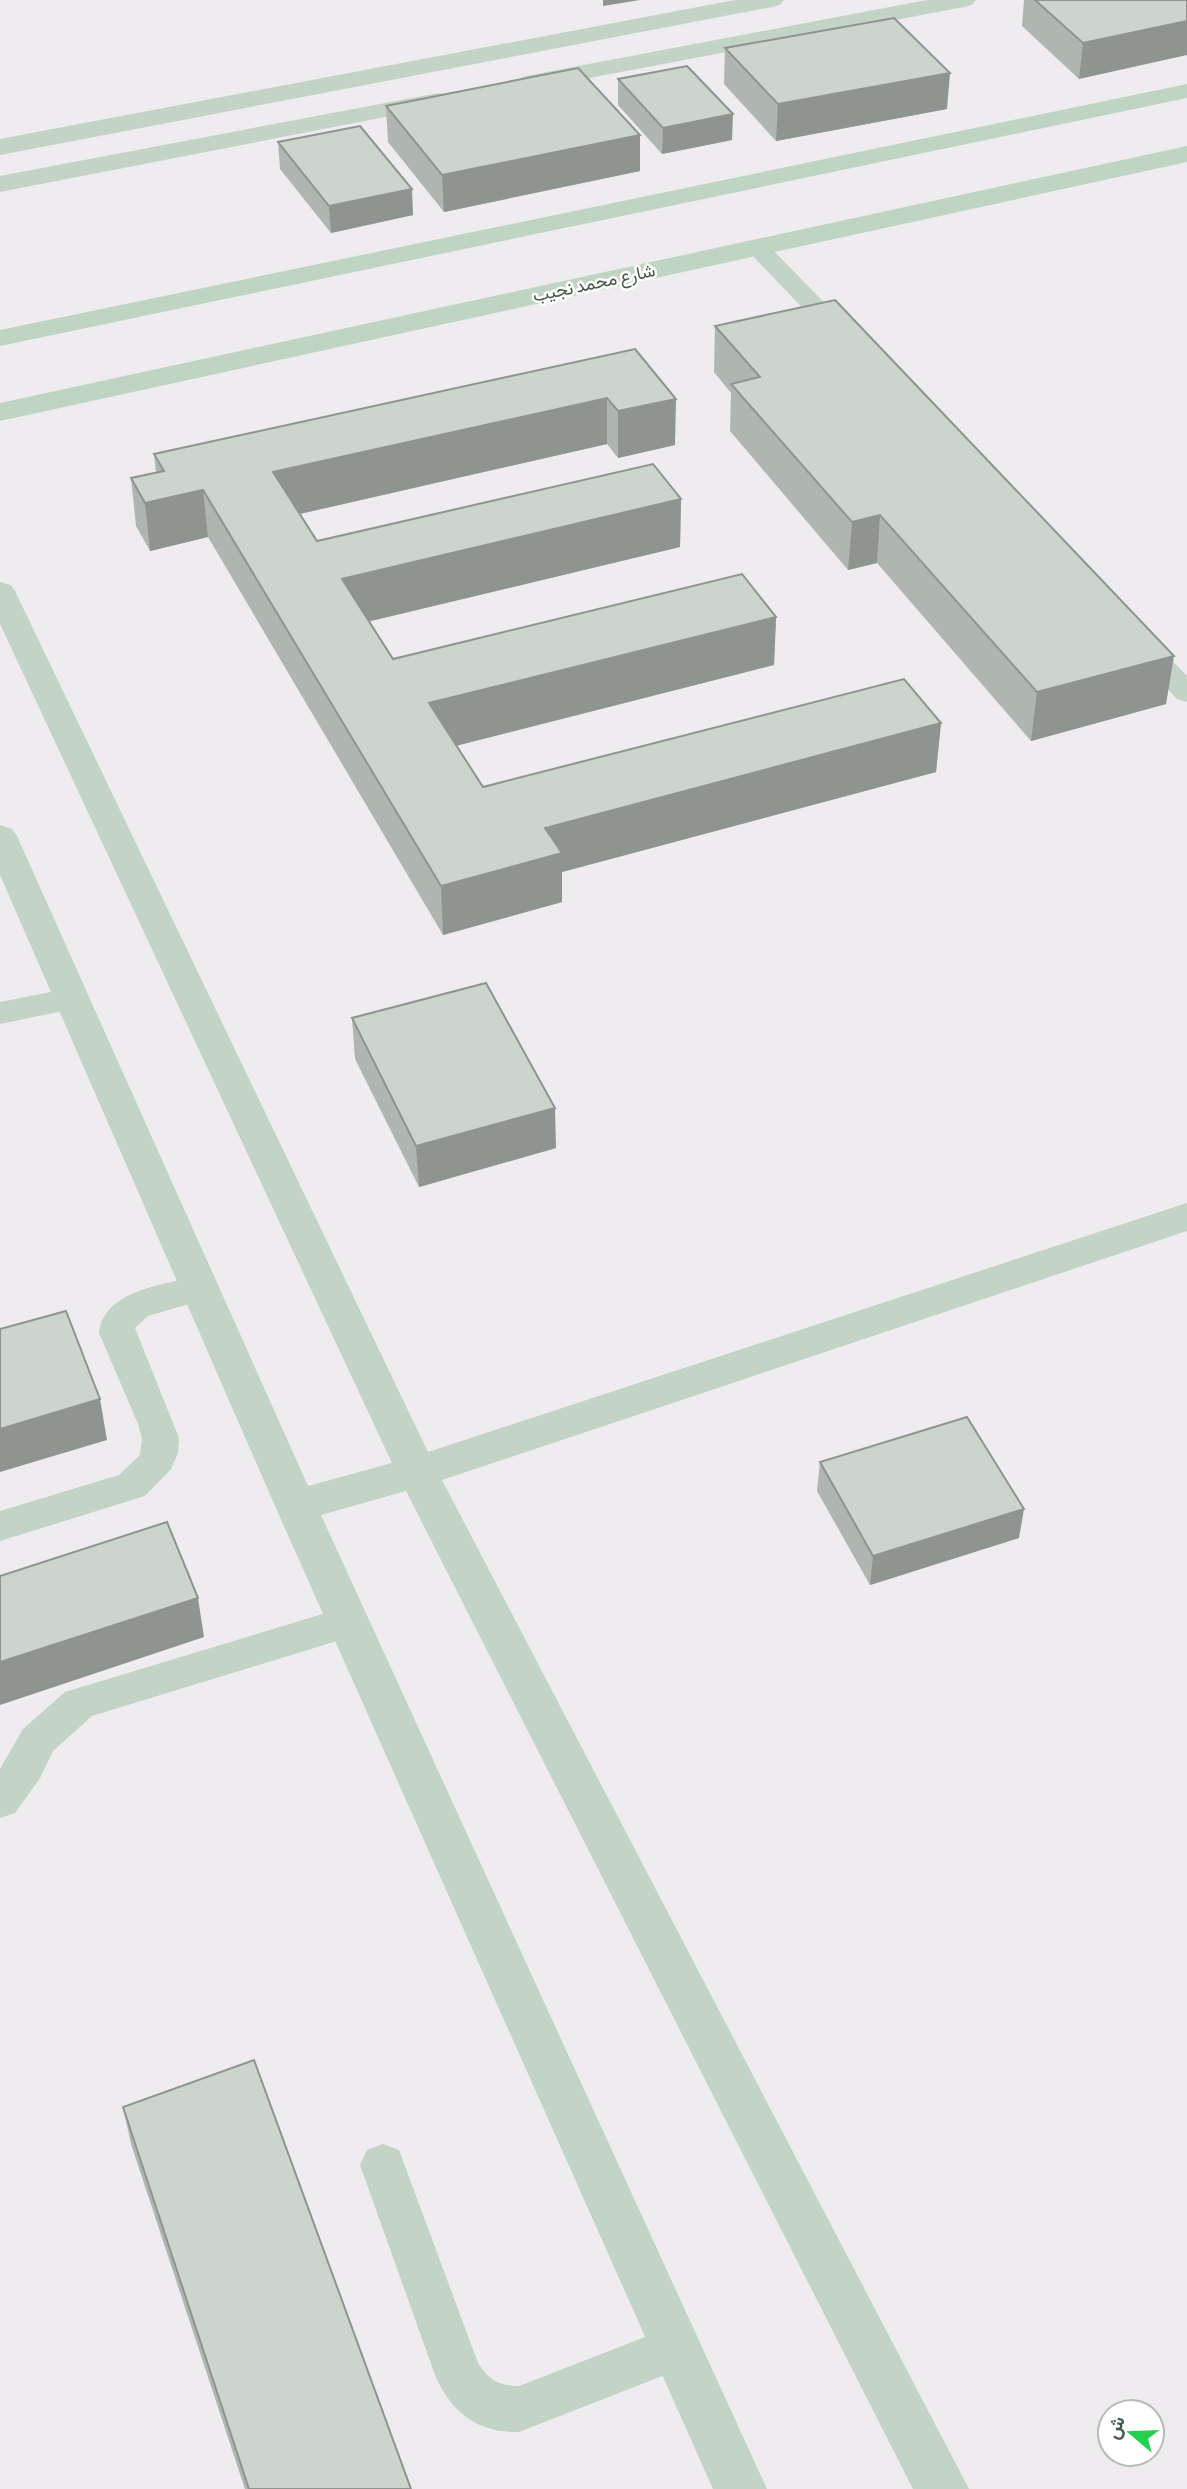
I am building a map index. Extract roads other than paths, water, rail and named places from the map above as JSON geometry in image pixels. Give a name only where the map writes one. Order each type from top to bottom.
[{"type":"street","points":[[0,147],[772,0]]},
{"type":"street","points":[[512,86],[964,0]]},
{"type":"street","points":[[0,338],[1187,91]]},
{"type":"street","points":[[0,184],[458,96]]},
{"type":"street","points":[[55,136],[75,169]]},
{"type":"street","name":"شارع محمد نجيب","points":[[0,412],[1187,154]]},
{"type":"street","points":[[0,591],[417,1472],[942,2489]]},
{"type":"street","points":[[0,835],[296,1506],[740,2489]]},
{"type":"street","points":[[296,1506],[417,1472],[1187,1217]]},
{"type":"lane","points":[[757,247],[861,355]]},
{"type":"lane","points":[[1120,624],[1187,693]]},
{"type":"lane","points":[[0,1013],[71,999]]},
{"type":"lane","points":[[0,1526],[132,1486],[146,1474],[157,1460],[161,1437],[117,1333],[118,1322],[136,1306],[200,1288]]},
{"type":"lane","points":[[0,1801],[26,1766],[37,1741],[56,1721],[79,1704],[349,1622]]},
{"type":"lane","points":[[383,2165],[460,2375],[477,2400],[504,2410],[519,2409],[676,2348]]}]
